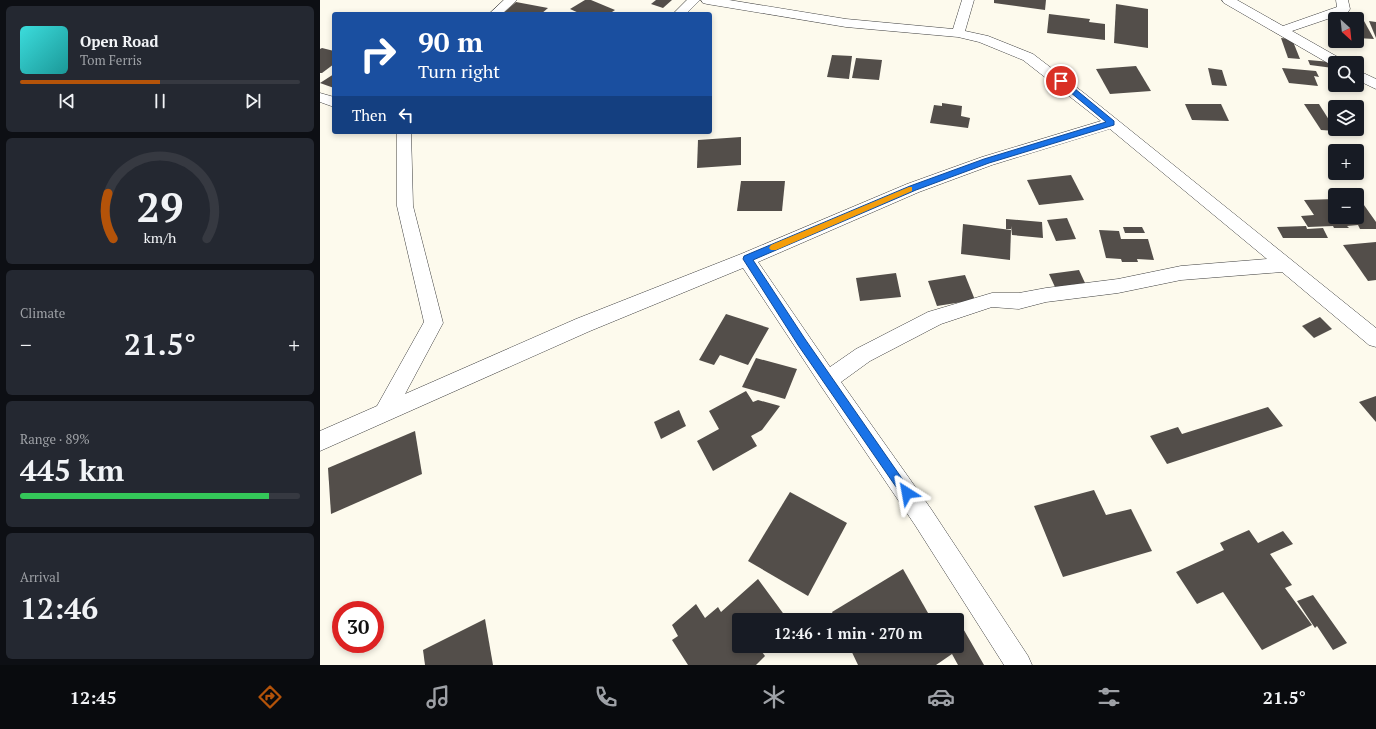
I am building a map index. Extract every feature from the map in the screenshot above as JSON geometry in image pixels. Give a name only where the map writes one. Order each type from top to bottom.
[{"type":"street","points":[[497,12],[511,0]]},
{"type":"street","points":[[681,12],[694,0]]},
{"type":"street","points":[[707,0],[846,23],[958,33],[983,39],[1028,57],[1057,78],[1376,339]]},
{"type":"street","points":[[958,33],[968,0]]},
{"type":"street","points":[[1228,0],[1328,57]]},
{"type":"street","points":[[1281,31],[1344,9],[1342,0]]},
{"type":"street","points":[[1364,78],[1376,85]]},
{"type":"street","points":[[320,97],[332,101]]},
{"type":"street","points":[[320,441],[583,325],[747,259],[913,188],[987,161],[1112,123]]},
{"type":"street","points":[[384,413],[434,323],[405,206],[404,134]]},
{"type":"street","points":[[747,259],[828,380],[923,517],[1018,665]]},
{"type":"street","points":[[828,380],[863,355],[935,318],[992,300],[1019,301],[1046,295],[1118,286],[1181,273],[1284,265]]},
{"type":"building","points":[[585,0],[591,0],[615,10],[612,12],[577,12],[570,9]]},
{"type":"building","points":[[656,0],[672,0],[663,8],[651,4]]},
{"type":"building","points":[[994,0],[1046,0],[1045,10],[994,3]]},
{"type":"building","points":[[516,2],[548,8],[543,12],[504,12]]},
{"type":"building","points":[[1116,4],[1148,9],[1148,48],[1114,43]]},
{"type":"building","points":[[1049,14],[1090,19],[1089,22],[1105,24],[1105,40],[1047,33]]},
{"type":"building","points":[[1364,21],[1374,39],[1364,38]]},
{"type":"building","points":[[1369,21],[1376,22],[1376,38]]},
{"type":"building","points":[[1281,38],[1292,39],[1300,59],[1288,58]]},
{"type":"building","points":[[322,48],[332,50],[332,66],[322,73],[320,73],[320,49]]},
{"type":"building","points":[[832,55],[852,56],[849,79],[827,77]]},
{"type":"building","points":[[856,58],[882,60],[879,80],[852,78]]},
{"type":"building","points":[[1308,60],[1328,62],[1328,67],[1310,65]]},
{"type":"building","points":[[1136,66],[1151,91],[1110,94],[1096,69]]},
{"type":"building","points":[[1208,68],[1222,70],[1227,86],[1212,85]]},
{"type":"building","points":[[1282,68],[1316,71],[1319,77],[1314,76],[1318,86],[1289,83]]},
{"type":"building","points":[[332,75],[332,87],[320,83]]},
{"type":"building","points":[[942,103],[962,106],[961,116],[970,118],[968,128],[930,123],[934,105],[942,106]]},
{"type":"building","points":[[1185,104],[1221,104],[1229,121],[1192,120]]},
{"type":"building","points":[[1304,104],[1319,104],[1328,118],[1328,130],[1321,130]]},
{"type":"building","points":[[741,137],[741,165],[697,168],[698,140]]},
{"type":"building","points":[[1071,175],[1084,200],[1039,205],[1027,180]]},
{"type":"building","points":[[741,181],[785,181],[782,211],[737,211]]},
{"type":"building","points":[[1328,199],[1328,224],[1364,224],[1364,205],[1376,222],[1376,229],[1360,229],[1358,225],[1347,226],[1349,228],[1334,228],[1333,226],[1308,227],[1301,216],[1314,215],[1304,200]]},
{"type":"building","points":[[1067,218],[1076,239],[1056,241],[1047,220]]},
{"type":"building","points":[[1006,219],[1042,222],[1043,238],[1012,235],[1011,226],[1011,229],[1006,229]]},
{"type":"building","points":[[963,224],[1011,230],[1010,260],[961,254]]},
{"type":"building","points":[[1306,226],[1307,229],[1323,228],[1328,238],[1283,238],[1277,227]]},
{"type":"building","points":[[1123,227],[1142,227],[1145,233],[1125,233]]},
{"type":"building","points":[[1099,230],[1119,231],[1121,239],[1148,239],[1154,260],[1137,259],[1138,262],[1122,262],[1121,259],[1106,258]]},
{"type":"building","points":[[1376,242],[1376,280],[1368,281],[1343,245]]},
{"type":"building","points":[[1079,270],[1085,283],[1055,287],[1049,274]]},
{"type":"building","points":[[896,273],[901,297],[860,301],[856,278]]},
{"type":"building","points":[[965,275],[975,300],[937,306],[928,281]]},
{"type":"building","points":[[726,314],[769,328],[748,365],[720,355],[714,365],[699,360]]},
{"type":"building","points":[[1320,317],[1332,329],[1314,338],[1302,326]]},
{"type":"building","points":[[756,358],[797,369],[785,399],[742,387]]},
{"type":"building","points":[[746,391],[753,402],[758,400],[780,406],[762,430],[751,436],[757,446],[713,471],[697,441],[719,429],[709,411]]},
{"type":"building","points":[[1376,396],[1376,422],[1359,402]]},
{"type":"building","points":[[1268,407],[1283,426],[1167,464],[1150,436],[1178,427],[1182,434]]},
{"type":"building","points":[[679,410],[686,426],[661,439],[654,422]]},
{"type":"building","points":[[415,431],[422,474],[331,514],[328,468]]},
{"type":"building","points":[[1094,490],[1106,515],[1131,509],[1152,551],[1063,577],[1034,506]]},
{"type":"building","points":[[790,492],[847,523],[808,596],[748,561]]},
{"type":"building","points":[[1249,530],[1258,543],[1283,531],[1293,544],[1270,554],[1292,585],[1285,588],[1312,625],[1262,650],[1223,592],[1197,604],[1176,572],[1224,550],[1220,543]]},
{"type":"building","points":[[903,569],[928,613],[832,613]]},
{"type":"building","points":[[758,579],[783,613],[732,613],[732,653],[763,653],[765,656],[756,665],[688,665],[672,640],[678,636],[672,625],[696,604],[705,618],[718,607],[721,612]]},
{"type":"building","points":[[1313,595],[1347,643],[1333,650],[1317,626],[1315,628],[1297,601]]},
{"type":"building","points":[[485,619],[493,665],[425,665],[423,650]]},
{"type":"building","points":[[964,630],[984,665],[958,665],[952,654],[936,665],[858,665],[852,653],[964,653]]},
{"type":"slow traffic","points":[[773,248],[909,189]]},
{"type":"route","points":[[907,493],[852,416],[747,259],[913,188],[987,161],[1112,123],[1061,81]]}]
